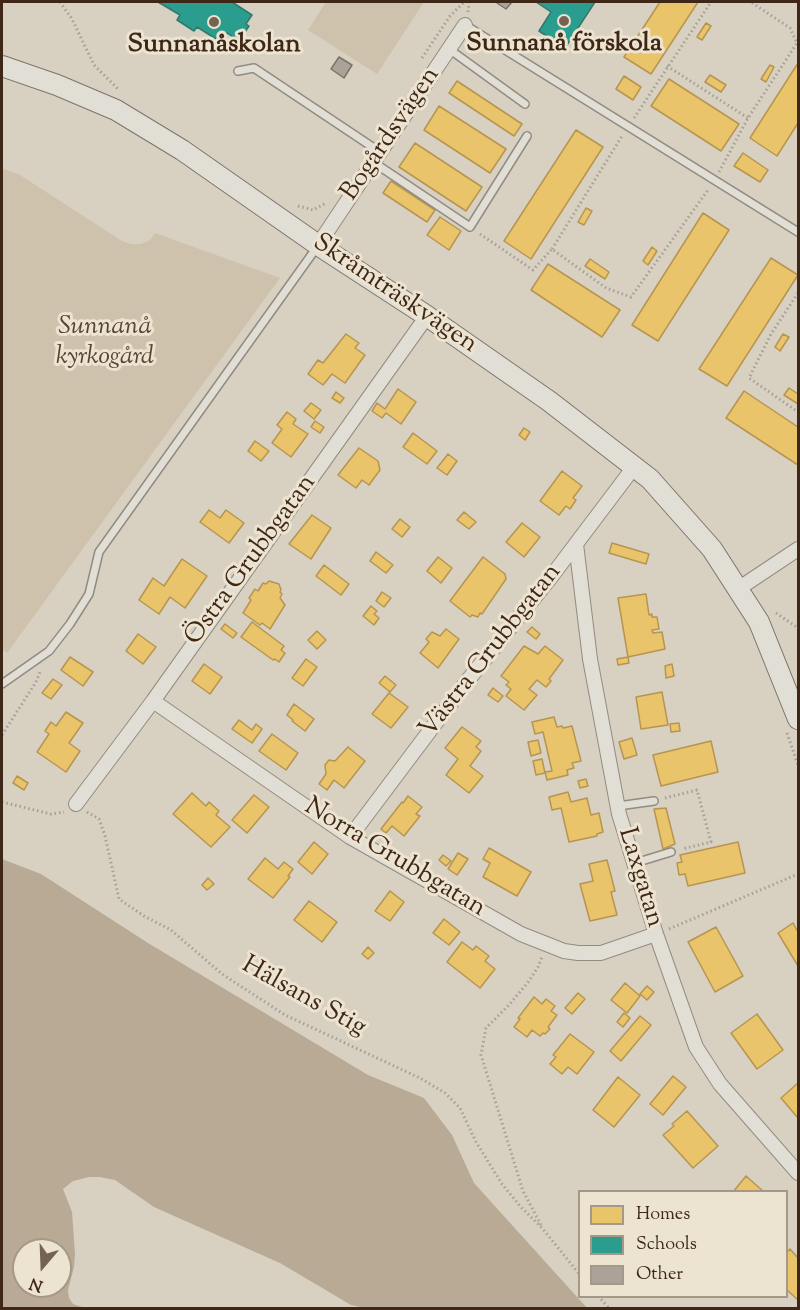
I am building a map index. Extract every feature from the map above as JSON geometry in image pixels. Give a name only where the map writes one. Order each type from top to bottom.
[{"type":"main road","name":"Skråmträskvägen","points":[[2,66],[57,85],[116,110],[182,150],[549,401],[650,479],[712,549],[759,622],[791,721]]},
{"type":"street","name":"Bogårdsvägen","points":[[318,245],[465,25]]},
{"type":"street","name":"Östra Grubbgatan","points":[[76,804],[153,701],[427,316]]},
{"type":"street","name":"Västra Grubbgatan","points":[[350,837],[468,680],[634,467]]},
{"type":"street","name":"Laxgatan","points":[[576,544],[590,659],[618,806],[656,934],[696,1047],[720,1084],[798,1173]]},
{"type":"street","points":[[738,589],[798,549]]},
{"type":"street","name":"Norra Grubbgatan","points":[[153,701],[350,837],[521,934],[578,953],[601,953],[656,934]]},
{"type":"lane","points":[[465,25],[798,232]]},
{"type":"lane","points":[[449,49],[525,104]]},
{"type":"lane","points":[[238,70],[254,68],[470,227],[527,136]]},
{"type":"lane","points":[[2,684],[49,651],[88,594],[99,552],[318,245]]},
{"type":"lane","points":[[618,806],[654,801]]},
{"type":"lane","points":[[634,863],[671,852]]},
{"type":"path","points":[[60,2],[72,19],[94,65],[125,96]]},
{"type":"path","points":[[418,65],[450,16],[464,2]]},
{"type":"path","points":[[470,227],[533,270],[552,249],[628,126],[711,2]]},
{"type":"path","points":[[552,249],[606,288],[631,297],[715,180],[748,118],[797,43],[790,28],[751,2]]},
{"type":"path","points":[[668,66],[748,118]]},
{"type":"path","points":[[286,223],[298,206],[313,210],[325,204],[331,196]]},
{"type":"path","points":[[798,293],[771,334],[749,378],[798,412]]},
{"type":"path","points":[[771,605],[777,613],[798,628]]},
{"type":"path","points":[[2,735],[36,682],[49,651]]},
{"type":"path","points":[[791,721],[798,765]]},
{"type":"path","points":[[654,801],[697,790],[711,842],[671,852]]},
{"type":"path","points":[[2,802],[51,814],[65,812],[76,804]]},
{"type":"path","name":"Hälsans Stig","points":[[76,804],[99,819],[119,899],[144,916],[171,930],[222,974],[285,1015],[420,1078],[445,1093],[460,1108],[476,1142],[502,1184],[542,1228],[578,1274]]},
{"type":"path","points":[[656,934],[798,874]]},
{"type":"path","points":[[542,1228],[523,1191],[481,1055],[486,1028],[529,981],[538,966],[546,944]]},
{"type":"green space","points":[[326,2],[424,2],[377,74],[308,30]]},
{"type":"green space","name":"Sunnanå kyrkogård","points":[[2,168],[20,175],[122,241],[141,244],[150,240],[155,233],[280,278],[7,653],[2,649]]},
{"type":"shaded area","points":[[2,859],[41,874],[148,943],[368,1075],[424,1098],[452,1135],[474,1183],[587,1308],[360,1307],[351,1305],[280,1263],[154,1207],[115,1180],[89,1177],[73,1181],[63,1189],[72,1212],[75,1254],[72,1275],[72,1238],[12,1238],[12,1298],[69,1298],[73,1304],[85,1308],[2,1308]]},
{"type":"building: Homes","points":[[660,2],[698,2],[651,74],[624,57]]},
{"type":"building: Homes","points":[[706,23],[711,26],[702,40],[697,37]]},
{"type":"building: Homes","points":[[798,63],[798,123],[777,156],[750,138]]},
{"type":"building: Homes","points":[[770,65],[774,67],[766,82],[761,79]]},
{"type":"building: Homes","points":[[710,75],[726,85],[721,92],[705,82]]},
{"type":"building: Homes","points":[[624,76],[641,87],[633,100],[616,89]]},
{"type":"building: Homes","points":[[669,79],[739,124],[721,151],[651,106]]},
{"type":"building: Homes","points":[[457,81],[522,124],[514,136],[449,93]]},
{"type":"building: Homes","points":[[439,106],[506,149],[490,173],[424,130]]},
{"type":"building: Homes","points":[[576,130],[603,147],[531,259],[504,241]]},
{"type":"building: Homes","points":[[415,143],[482,187],[466,211],[399,167]]},
{"type":"building: Homes","points":[[743,153],[768,170],[760,182],[734,166]]},
{"type":"building: Homes","points":[[391,181],[435,210],[427,222],[383,193]]},
{"type":"building: Homes","points":[[586,208],[592,211],[584,225],[578,222]]},
{"type":"building: Homes","points":[[703,213],[729,230],[658,341],[632,325]]},
{"type":"building: Homes","points":[[440,217],[461,231],[449,250],[427,235]]},
{"type":"building: Homes","points":[[652,247],[657,251],[648,265],[643,261]]},
{"type":"building: Homes","points":[[771,258],[798,275],[727,386],[699,369]]},
{"type":"building: Homes","points":[[590,259],[609,272],[605,279],[585,266]]},
{"type":"building: Homes","points":[[548,264],[620,310],[602,337],[531,290]]},
{"type":"building: Homes","points":[[346,334],[359,343],[355,348],[365,355],[345,383],[332,374],[323,385],[308,374],[318,360],[323,363]]},
{"type":"building: Homes","points":[[783,334],[789,337],[780,351],[775,347]]},
{"type":"building: Homes","points":[[789,388],[798,394],[798,404],[784,395]]},
{"type":"building: Homes","points":[[398,389],[416,402],[401,424],[386,413],[382,418],[372,411],[377,403],[385,409]]},
{"type":"building: Homes","points":[[744,391],[798,427],[798,465],[726,418]]},
{"type":"building: Homes","points":[[336,392],[344,398],[340,403],[332,398]]},
{"type":"building: Homes","points":[[311,403],[321,410],[314,419],[304,411]]},
{"type":"building: Homes","points":[[287,412],[296,419],[293,424],[308,434],[291,457],[272,443],[282,429],[277,425]]},
{"type":"building: Homes","points":[[315,421],[324,427],[320,433],[311,427]]},
{"type":"building: Homes","points":[[524,428],[530,432],[525,440],[519,435]]},
{"type":"building: Homes","points":[[413,433],[437,451],[427,464],[403,447]]},
{"type":"building: Homes","points":[[255,441],[269,451],[261,461],[248,451]]},
{"type":"building: Homes","points":[[359,448],[378,461],[380,470],[369,485],[362,480],[356,488],[338,475]]},
{"type":"building: Homes","points":[[448,454],[457,461],[447,475],[437,468]]},
{"type":"building: Homes","points":[[562,471],[582,486],[573,498],[576,500],[570,509],[566,506],[559,515],[540,501]]},
{"type":"building: Homes","points":[[209,510],[220,518],[226,510],[244,523],[229,543],[200,522]]},
{"type":"building: Homes","points":[[464,512],[476,522],[469,529],[457,520]]},
{"type":"building: Homes","points":[[312,515],[331,528],[311,559],[289,544]]},
{"type":"building: Homes","points":[[400,519],[410,527],[402,537],[392,529]]},
{"type":"building: Homes","points":[[522,523],[540,537],[524,557],[506,542]]},
{"type":"building: Homes","points":[[612,543],[649,554],[646,564],[609,553]]},
{"type":"building: Homes","points":[[376,552],[393,565],[386,573],[370,561]]},
{"type":"building: Homes","points":[[438,557],[452,568],[441,583],[427,571]]},
{"type":"building: Homes","points":[[483,557],[505,574],[506,579],[482,614],[480,613],[478,617],[472,615],[470,617],[450,601]]},
{"type":"building: Homes","points":[[182,559],[207,576],[185,608],[170,597],[159,614],[139,600],[153,578],[164,586]]},
{"type":"building: Homes","points":[[324,565],[349,584],[341,595],[316,576]]},
{"type":"building: Homes","points":[[269,581],[279,584],[282,594],[280,598],[285,605],[270,629],[243,613],[255,589],[258,591],[263,583],[266,584]]},
{"type":"building: Homes","points":[[382,592],[391,598],[384,607],[376,601]]},
{"type":"building: Homes","points":[[646,594],[649,615],[657,617],[659,629],[652,630],[653,633],[662,632],[665,649],[628,657],[618,598]]},
{"type":"building: Homes","points":[[371,606],[377,611],[374,614],[379,618],[374,625],[363,616]]},
{"type":"building: Homes","points":[[252,622],[284,646],[281,650],[285,653],[279,662],[241,637]]},
{"type":"building: Homes","points":[[225,624],[237,633],[233,638],[221,629]]},
{"type":"building: Homes","points":[[532,627],[540,634],[536,639],[527,632]]},
{"type":"building: Homes","points":[[446,629],[459,639],[438,668],[420,653],[429,642],[426,639],[432,632],[440,636]]},
{"type":"building: Homes","points":[[317,631],[326,640],[317,649],[308,640]]},
{"type":"building: Homes","points":[[138,634],[156,647],[143,664],[126,651]]},
{"type":"building: Homes","points":[[524,646],[538,654],[545,646],[563,660],[546,687],[537,680],[529,689],[537,695],[524,710],[506,696],[511,689],[506,685],[509,682],[501,676]]},
{"type":"building: Homes","points":[[70,657],[93,672],[83,686],[61,670]]},
{"type":"building: Homes","points":[[628,657],[629,663],[618,665],[617,659]]},
{"type":"building: Homes","points":[[306,659],[317,667],[303,686],[292,678]]},
{"type":"building: Homes","points":[[204,664],[222,677],[210,694],[192,681]]},
{"type":"building: Homes","points":[[672,664],[674,676],[666,678],[665,666]]},
{"type":"building: Homes","points":[[385,676],[396,685],[390,692],[379,683]]},
{"type":"building: Homes","points":[[53,679],[62,685],[51,699],[42,693]]},
{"type":"building: Homes","points":[[493,688],[503,696],[498,702],[488,695]]},
{"type":"building: Homes","points":[[662,692],[668,725],[641,729],[636,697]]},
{"type":"building: Homes","points":[[389,693],[408,707],[391,728],[372,714]]},
{"type":"building: Homes","points":[[294,704],[314,719],[305,731],[287,715]]},
{"type":"building: Homes","points":[[66,712],[83,723],[69,743],[80,751],[66,772],[37,752],[49,734],[45,731],[51,722],[56,726]]},
{"type":"building: Homes","points":[[554,717],[557,727],[572,726],[581,761],[572,763],[574,768],[567,770],[568,775],[547,780],[545,772],[552,771],[543,732],[535,734],[532,722]]},
{"type":"building: Homes","points":[[239,720],[252,730],[256,724],[262,729],[252,743],[232,729]]},
{"type":"building: Homes","points":[[679,723],[680,731],[671,732],[670,724]]},
{"type":"building: Homes","points":[[462,727],[481,741],[476,747],[481,751],[470,766],[483,776],[469,793],[446,775],[458,759],[445,748]]},
{"type":"building: Homes","points":[[272,734],[298,753],[286,770],[259,751]]},
{"type":"building: Homes","points":[[632,738],[637,755],[624,759],[619,742]]},
{"type":"building: Homes","points":[[538,740],[541,753],[531,756],[528,742]]},
{"type":"building: Homes","points":[[711,741],[718,772],[661,786],[653,755]]},
{"type":"building: Homes","points":[[348,747],[365,761],[344,788],[334,780],[327,790],[319,784],[326,774],[325,765],[329,760],[335,761]]},
{"type":"building: Homes","points":[[542,759],[545,773],[536,775],[533,761]]},
{"type":"building: Homes","points":[[17,776],[28,783],[24,790],[13,783]]},
{"type":"building: Homes","points":[[586,779],[588,786],[580,788],[578,781]]},
{"type":"building: Homes","points":[[568,792],[571,802],[587,798],[591,815],[599,813],[603,832],[597,836],[569,842],[561,808],[552,810],[549,797]]},
{"type":"building: Homes","points":[[192,793],[206,806],[209,802],[219,811],[216,815],[230,827],[211,847],[173,814]]},
{"type":"building: Homes","points":[[254,795],[269,807],[247,833],[232,820]]},
{"type":"building: Homes","points":[[408,796],[422,807],[416,814],[420,816],[404,836],[392,826],[386,833],[381,829]]},
{"type":"building: Homes","points":[[666,808],[675,844],[663,849],[654,809]]},
{"type":"building: Homes","points":[[314,842],[328,854],[312,874],[298,862]]},
{"type":"building: Homes","points":[[738,842],[745,873],[688,886],[685,874],[679,875],[677,863],[682,862],[680,855]]},
{"type":"building: Homes","points":[[489,848],[531,872],[517,896],[483,877],[490,863],[483,859]]},
{"type":"building: Homes","points":[[458,853],[468,859],[457,875],[448,869]]},
{"type":"building: Homes","points":[[443,855],[451,861],[446,866],[439,860]]},
{"type":"building: Homes","points":[[265,858],[278,869],[284,862],[293,869],[288,876],[290,877],[273,898],[248,879]]},
{"type":"building: Homes","points":[[607,860],[615,891],[611,892],[617,915],[590,921],[580,884],[593,881],[589,864]]},
{"type":"building: Homes","points":[[208,878],[214,884],[207,890],[202,885]]},
{"type":"building: Homes","points":[[390,891],[404,902],[390,921],[375,911]]},
{"type":"building: Homes","points":[[309,901],[337,922],[322,942],[294,920]]},
{"type":"building: Homes","points":[[444,919],[460,932],[449,945],[433,933]]},
{"type":"building: Homes","points":[[793,923],[798,932],[798,966],[778,933]]},
{"type":"building: Homes","points":[[716,927],[743,976],[715,992],[688,942]]},
{"type":"building: Homes","points":[[462,942],[473,950],[476,946],[489,956],[485,961],[495,969],[480,988],[447,962]]},
{"type":"building: Homes","points":[[368,947],[374,953],[368,959],[362,954]]},
{"type":"building: Homes","points":[[625,983],[640,996],[627,1013],[611,1000]]},
{"type":"building: Homes","points":[[647,986],[654,992],[647,1000],[640,994]]},
{"type":"building: Homes","points":[[578,993],[585,999],[572,1014],[565,1008]]},
{"type":"building: Homes","points":[[534,997],[542,1004],[546,999],[555,1006],[551,1011],[557,1015],[545,1034],[540,1036],[532,1030],[527,1037],[514,1027]]},
{"type":"building: Homes","points":[[624,1013],[630,1018],[623,1027],[617,1022]]},
{"type":"building: Homes","points":[[757,1014],[783,1050],[757,1069],[731,1033]]},
{"type":"building: Homes","points":[[640,1016],[651,1025],[621,1061],[610,1051]]},
{"type":"building: Homes","points":[[570,1034],[594,1052],[577,1074],[568,1067],[562,1074],[550,1064],[556,1057],[553,1055]]},
{"type":"building: Homes","points":[[673,1076],[686,1087],[663,1115],[650,1104]]},
{"type":"building: Homes","points":[[618,1077],[640,1095],[614,1127],[593,1110]]},
{"type":"building: Homes","points":[[798,1083],[798,1118],[781,1098]]},
{"type":"building: Homes","points":[[687,1111],[718,1146],[693,1168],[663,1135]]},
{"type":"building: Homes","points":[[746,1176],[762,1190],[735,1190]]},
{"type":"building: Homes","points":[[790,1249],[798,1258],[798,1300],[788,1291],[788,1251]]},
{"type":"building: Schools","name":"Sunnanåskolan","points":[[158,2],[232,2],[252,15],[246,24],[249,26],[239,41],[227,33],[221,42],[197,27],[194,31],[177,20],[180,15]]},
{"type":"building: Schools","name":"Sunnanå förskola","points":[[536,2],[595,2],[565,48],[539,31],[551,12]]},
{"type":"building: Other","points":[[512,2],[506,9],[497,3]]},
{"type":"building: Other","points":[[339,57],[352,65],[344,78],[331,69]]},
{"type":"place","name":"Sunnanå förskola","points":[[564,21]]},
{"type":"place","name":"Sunnanåskolan","points":[[214,22]]}]
